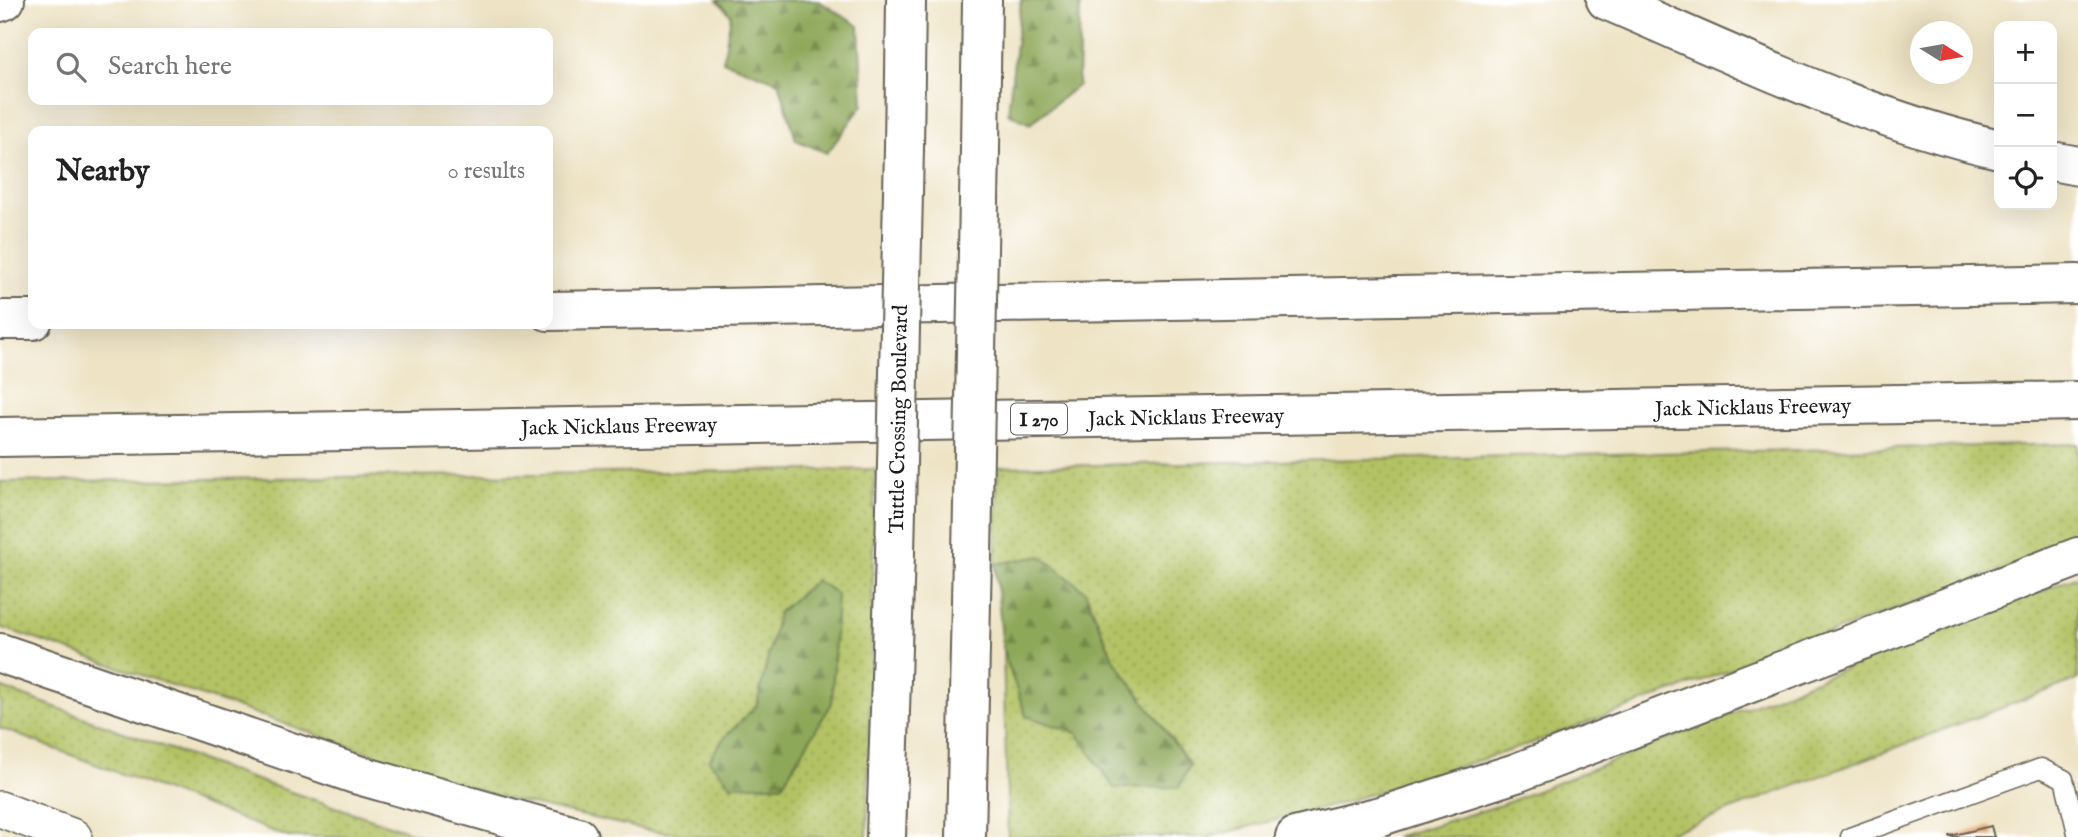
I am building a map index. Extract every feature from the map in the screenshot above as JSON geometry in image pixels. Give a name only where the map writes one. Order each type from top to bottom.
[{"type":"main road","name":"Tuttle Crossing Boulevard","points":[[886,837],[895,553],[906,0]]},
{"type":"main road","points":[[966,837],[982,0]]},
{"type":"main road","points":[[1606,0],[1848,103],[1952,138],[1994,148]]},
{"type":"main road","points":[[2057,162],[2078,166]]},
{"type":"main road","points":[[553,311],[2078,284]]},
{"type":"main road","points":[[0,320],[28,320]]},
{"type":"main road","name":"Jack Nicklaus Freeway","points":[[0,437],[2078,401]]},
{"type":"main road","points":[[1294,837],[1381,816],[1516,773],[2078,557]]},
{"type":"main road","points":[[0,653],[355,774],[578,837]]},
{"type":"street","points":[[0,809],[74,837]]},
{"type":"lane","points":[[1850,837],[2041,768],[2064,779],[2078,837]]},
{"type":"green space","points":[[717,0],[817,0],[859,26],[863,105],[827,153],[796,140],[779,82],[723,61],[731,15]]},
{"type":"green space","points":[[1021,0],[1084,0],[1080,4],[1078,85],[1030,124],[1008,113]]},
{"type":"green space","points":[[2078,444],[2078,542],[1521,747],[1335,805],[1208,837],[1008,837],[1003,650],[1026,716],[1077,733],[1114,788],[1190,765],[1113,658],[1085,591],[995,564],[998,467]]},
{"type":"green space","points":[[875,469],[867,837],[704,837],[647,830],[500,797],[0,627],[0,482]]},
{"type":"green space","points":[[1041,556],[1085,591],[1113,658],[1190,765],[1179,787],[1114,788],[1077,733],[1026,716],[1003,650],[995,564]]},
{"type":"green space","points":[[2078,576],[2078,679],[1659,837],[1395,837],[1501,805]]},
{"type":"green space","points":[[816,580],[837,594],[832,703],[782,785],[731,785],[709,760],[723,739],[757,705],[778,613]]},
{"type":"green space","points":[[0,687],[244,776],[425,837],[288,837],[0,728]]},
{"type":"building","points":[[1991,826],[1994,837],[1950,837],[1950,836]]}]
